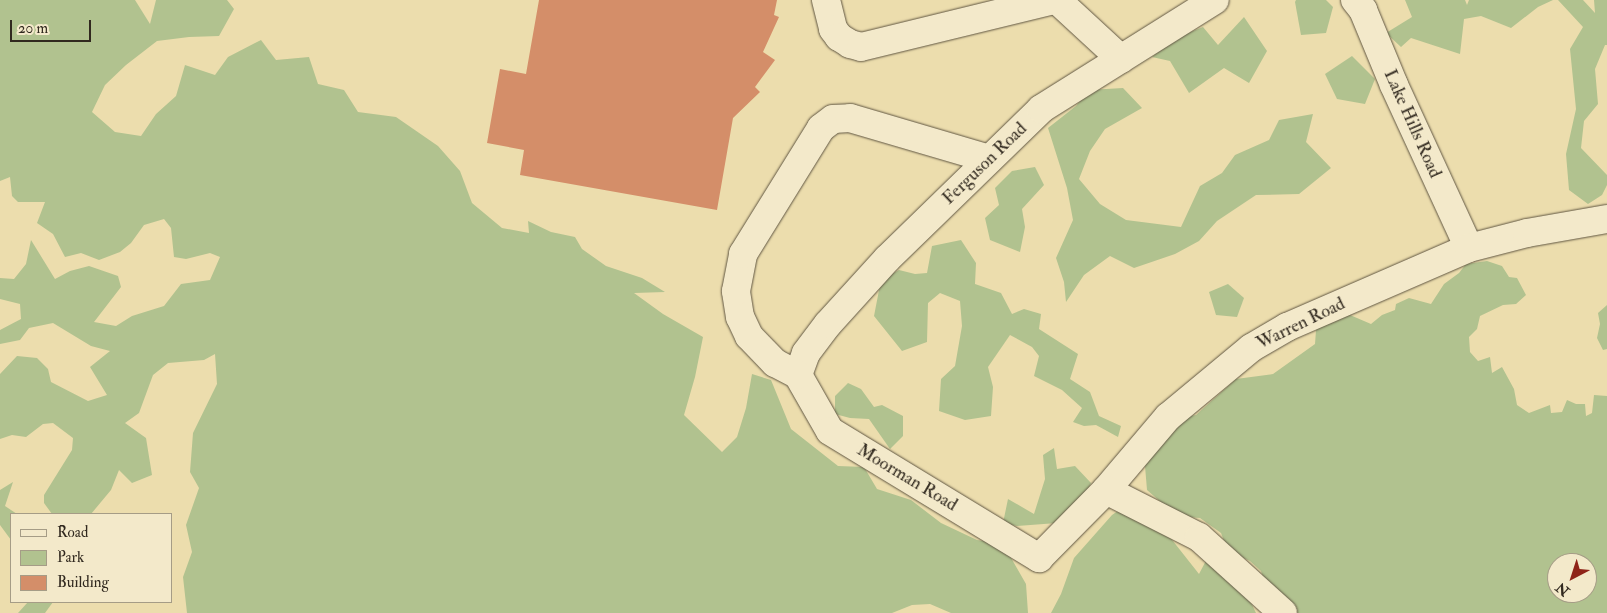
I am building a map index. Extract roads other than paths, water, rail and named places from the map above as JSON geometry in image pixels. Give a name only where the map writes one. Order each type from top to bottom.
[{"type":"street","points":[[826,0],[834,29],[839,37],[850,44],[861,47],[1056,0],[1121,59]]},
{"type":"street","name":"Ferguson Road","points":[[798,375],[806,353],[828,324],[887,259],[1041,109],[1214,0]]},
{"type":"street","name":"Lake Hills Road","points":[[1355,0],[1363,10],[1394,85],[1469,248]]},
{"type":"street","points":[[798,375],[775,363],[749,336],[740,317],[736,291],[743,254],[821,128],[833,119],[850,118],[989,160]]},
{"type":"street","name":"Warren Road","points":[[1039,558],[1106,490],[1168,417],[1251,348],[1288,327],[1469,248],[1527,233],[1607,219]]},
{"type":"street","name":"Moorman Road","points":[[798,375],[830,431],[1039,558]]},
{"type":"street","points":[[1106,490],[1199,536],[1283,613]]}]
